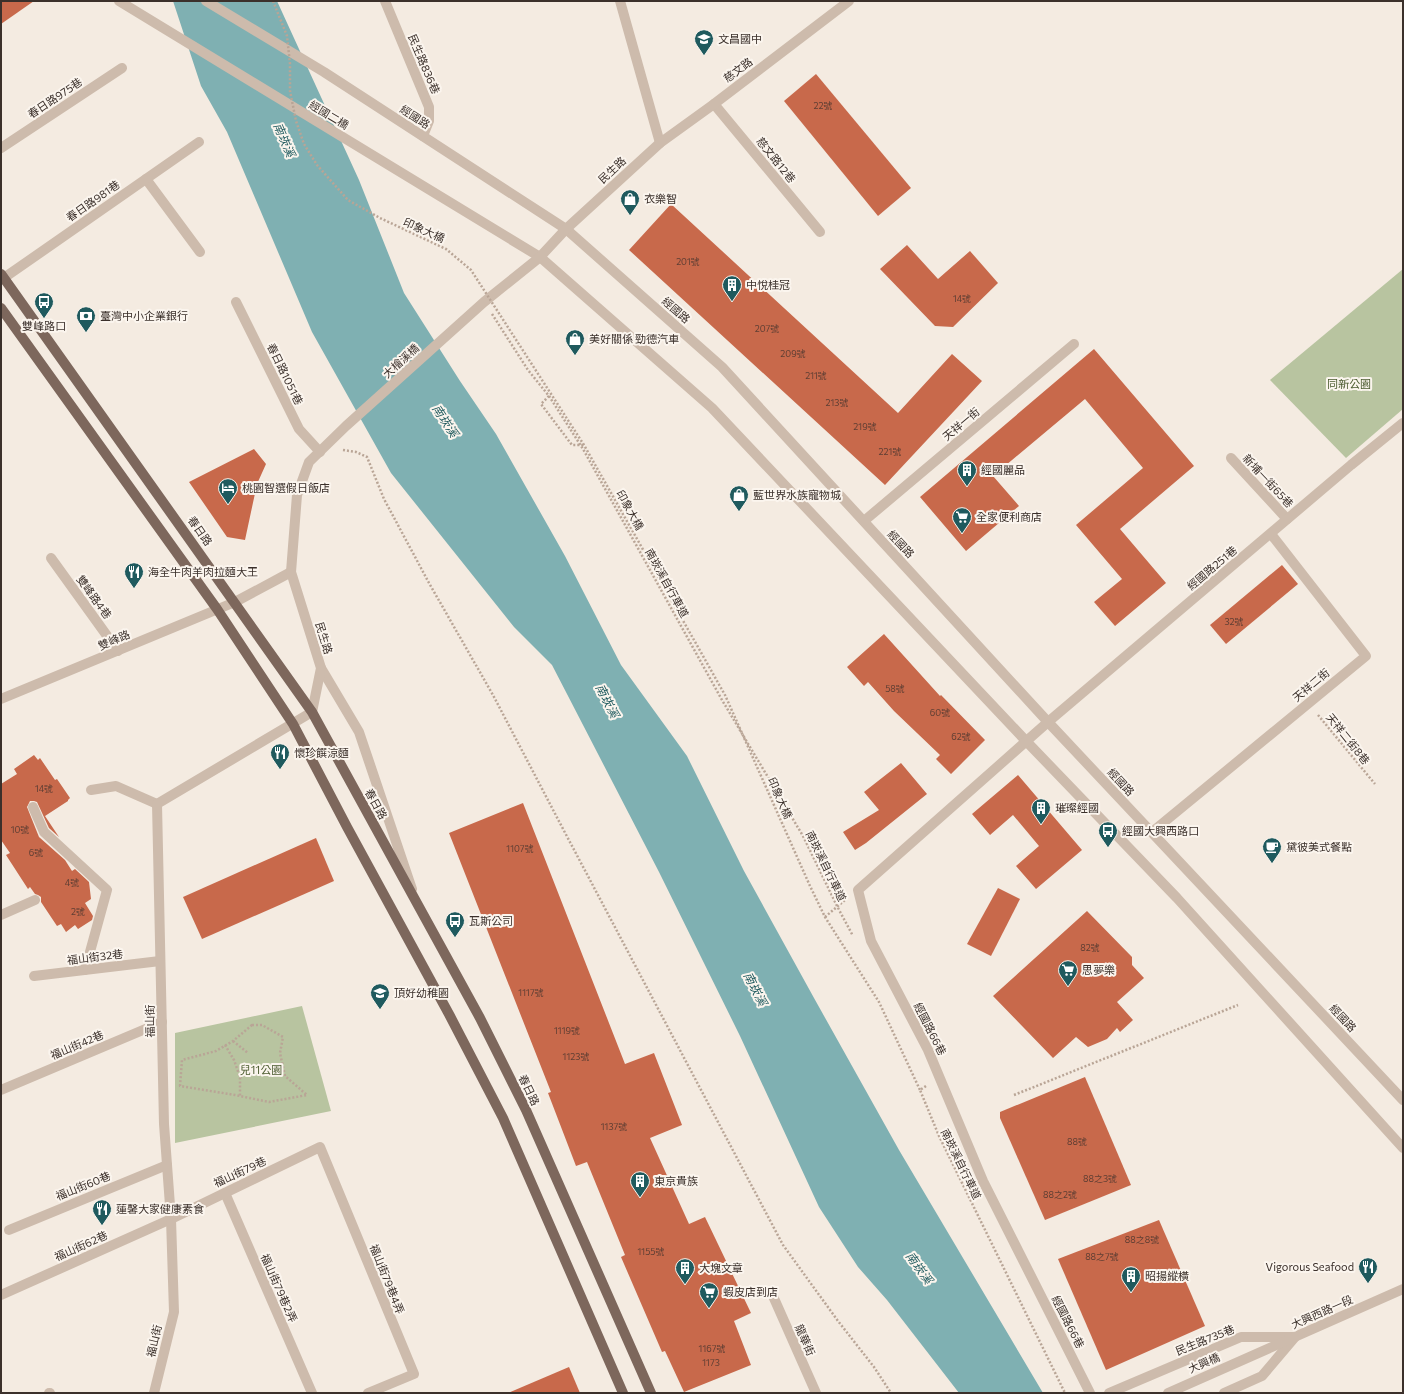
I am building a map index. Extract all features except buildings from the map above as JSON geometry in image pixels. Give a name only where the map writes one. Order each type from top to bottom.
[{"type":"main road","name":"春日路","points":[[2,277],[312,712],[480,1018],[526,1110],[651,1393]]},
{"type":"main road","points":[[1,308],[217,609],[293,724],[347,827],[450,1016],[502,1118],[623,1393]]},
{"type":"street","name":"經國二橋","points":[[119,1],[540,257]]},
{"type":"street","name":"經國路","points":[[206,1],[324,72],[566,229],[722,367],[1048,722],[1403,1100]]},
{"type":"street","name":"民生路836巷","points":[[385,1],[429,107],[429,122],[423,136]]},
{"type":"street","points":[[620,1],[660,143]]},
{"type":"street","name":"慈文路","points":[[660,143],[714,104],[849,1]]},
{"type":"street","name":"春日路975巷","points":[[1,148],[122,68]]},
{"type":"street","name":"慈文路12巷","points":[[714,104],[820,232]]},
{"type":"street","name":"春日路981巷","points":[[2,277],[199,142]]},
{"type":"street","name":"民生路","points":[[472,314],[484,302],[540,257],[566,229],[660,143]]},
{"type":"street","points":[[146,179],[200,252]]},
{"type":"street","points":[[540,257],[712,408],[1026,741],[1177,898],[1403,1148]]},
{"type":"street","name":"春日路1051巷","points":[[236,302],[299,430],[322,449]]},
{"type":"street","name":"大檜溪橋","points":[[346,426],[472,314]]},
{"type":"street","name":"天祥一街","points":[[864,521],[1074,344]]},
{"type":"street","name":"經國路251巷","points":[[1037,731],[1287,519],[1403,423]]},
{"type":"street","name":"民生路","points":[[312,712],[321,668],[291,572],[298,495],[309,462],[346,426]]},
{"type":"street","name":"新埔一街65巷","points":[[1231,458],[1287,519]]},
{"type":"street","name":"天祥二街","points":[[1152,832],[1366,656],[1271,534]]},
{"type":"street","name":"雙峰路4巷","points":[[51,558],[118,651]]},
{"type":"street","points":[[235,602],[291,572]]},
{"type":"street","name":"雙峰路","points":[[1,699],[235,602]]},
{"type":"street","points":[[321,668],[359,732],[419,907]]},
{"type":"street","points":[[91,790],[116,786],[157,804],[312,712]]},
{"type":"street","name":"經國路66巷","points":[[1037,731],[858,890],[871,941],[928,1050],[983,1181],[1090,1393]]},
{"type":"street","name":"福山街","points":[[154,1393],[174,1312],[171,1219],[164,1124],[157,804]]},
{"type":"street","points":[[33,807],[44,832],[107,890],[85,970]]},
{"type":"street","points":[[1,915],[35,900]]},
{"type":"street","name":"福山街32巷","points":[[34,976],[160,961]]},
{"type":"street","name":"福山街42巷","points":[[1,1090],[162,1022]]},
{"type":"street","name":"福山街79巷","points":[[171,1219],[320,1148]]},
{"type":"street","name":"福山街79巷4弄","points":[[320,1148],[414,1374],[368,1393]]},
{"type":"street","name":"福山街60巷","points":[[9,1230],[167,1165]]},
{"type":"street","name":"福山街79巷2弄","points":[[225,1192],[312,1393]]},
{"type":"street","name":"福山街62巷","points":[[1,1295],[171,1219]]},
{"type":"street","name":"大興西路一段","points":[[1251,1356],[1403,1289]]},
{"type":"street","name":"龍華街","points":[[773,1296],[816,1393]]},
{"type":"street","name":"民生路735巷","points":[[1109,1393],[1241,1337],[1295,1337]]},
{"type":"street","points":[[1224,1393],[1262,1376],[1295,1337]]},
{"type":"street","name":"大興橋","points":[[1168,1393],[1251,1356]]},
{"type":"path","name":"印象大橋","points":[[273,1],[287,36],[290,64],[290,91],[296,121],[304,144],[317,165],[348,200],[385,221],[446,248],[471,270],[584,445],[725,695],[825,917],[879,1002],[920,1090]]},
{"type":"path","name":"南崁溪自行車道","points":[[484,302],[528,370],[549,396],[583,448],[722,700],[803,836],[856,942]]},
{"type":"path","points":[[549,396],[541,404],[572,446],[584,445]]},
{"type":"path","points":[[322,449],[356,452],[367,458],[384,498],[429,583],[493,695],[783,1245],[838,1321],[874,1367],[891,1393]]},
{"type":"path","name":"天祥二街8巷","points":[[1308,703],[1374,784]]},
{"type":"path","points":[[825,917],[837,906]]},
{"type":"path","points":[[1014,1095],[1238,1005]]},
{"type":"path","points":[[262,1025],[283,1037],[280,1053],[285,1076],[307,1095],[268,1102],[180,1086],[182,1060],[216,1051],[233,1041],[252,1026],[262,1025]]},
{"type":"path","points":[[233,1041],[248,1053]]},
{"type":"path","points":[[225,1045],[234,1060],[240,1077],[240,1096]]},
{"type":"path","points":[[240,1077],[249,1073]]},
{"type":"path","points":[[920,1090],[927,1086],[924,1079]]},
{"type":"path","name":"南崁溪自行車道","points":[[920,1090],[939,1136],[1065,1393]]},
{"type":"green space","name":"同新公園","points":[[1403,269],[1403,409],[1346,458],[1270,380]]},
{"type":"green space","name":"兒11公園","points":[[302,1006],[331,1111],[175,1143],[175,1033]]},
{"type":"water","name":"南崁溪","points":[[173,1],[277,1],[359,180],[404,293],[496,434],[565,556],[621,665],[687,756],[744,871],[814,998],[899,1150],[1043,1393],[959,1393],[887,1300],[858,1267],[819,1207],[740,1036],[659,872],[552,665],[514,627],[391,473],[312,332],[227,132],[201,86]]},
{"type":"place","name":"文昌國中","points":[[704,56]]},
{"type":"place","name":"衣樂智","points":[[630,216]]},
{"type":"place","name":"中悅桂冠","points":[[732,302]]},
{"type":"place","name":"雙峰路口","points":[[44,319]]},
{"type":"place","name":"臺灣中小企業銀行","points":[[86,333]]},
{"type":"place","name":"美好關係 勁德汽車","points":[[575,356]]},
{"type":"place","name":"經國麗品","points":[[967,487]]},
{"type":"place","name":"桃園智選假日飯店","points":[[228,505]]},
{"type":"place","name":"藍世界水族寵物城","points":[[739,512]]},
{"type":"place","name":"全家便利商店","points":[[962,534]]},
{"type":"place","name":"海全牛肉羊肉拉麵大王","points":[[134,589]]},
{"type":"place","name":"懷珍饌涼麵","points":[[280,770]]},
{"type":"place","name":"璀璨經國","points":[[1041,825]]},
{"type":"place","name":"經國大興西路口","points":[[1108,848]]},
{"type":"place","name":"黛彼美式餐點","points":[[1272,864]]},
{"type":"place","name":"瓦斯公司","points":[[455,938]]},
{"type":"place","name":"思夢樂","points":[[1068,987]]},
{"type":"place","name":"頂好幼稚園","points":[[380,1010]]},
{"type":"place","name":"東京貴族","points":[[640,1198]]},
{"type":"place","name":"蓮馨大家健康素食","points":[[102,1226]]},
{"type":"place","name":"Vigorous Seafood","points":[[1368,1284]]},
{"type":"place","name":"大塊文章","points":[[685,1285]]},
{"type":"place","name":"昭揚縱橫","points":[[1131,1293]]},
{"type":"place","name":"蝦皮店到店","points":[[709,1309]]}]
